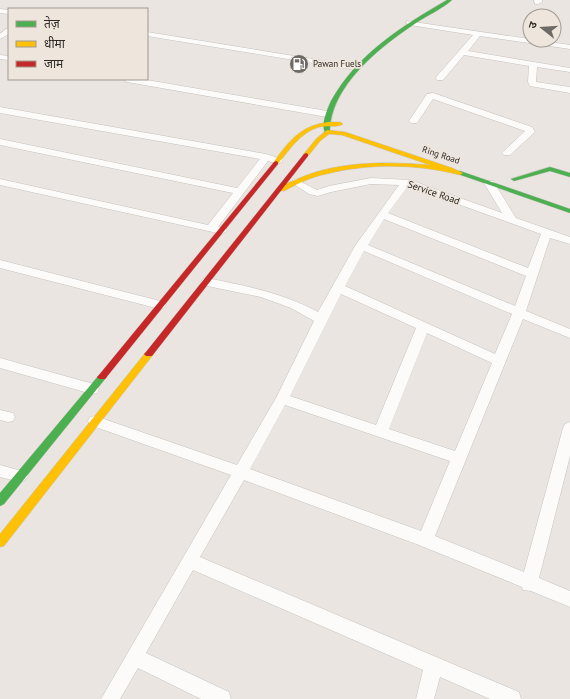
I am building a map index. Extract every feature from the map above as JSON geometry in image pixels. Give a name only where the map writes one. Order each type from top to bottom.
[{"type":"main road","points":[[0,542],[281,189],[318,140],[356,68],[382,43],[450,0]]},
{"type":"main road","name":"Ring Road","points":[[327,123],[343,133],[570,211]]},
{"type":"main road","name":"Ring Road","points":[[278,161],[299,134],[310,126],[327,123],[347,124]]},
{"type":"main road","points":[[0,501],[278,161]]},
{"type":"main road","points":[[281,189],[327,170],[349,166],[377,164],[450,169]]},
{"type":"main road","points":[[528,184],[511,178],[550,169],[570,175]]},
{"type":"street","points":[[410,24],[570,47]]},
{"type":"street","points":[[148,34],[356,68]]},
{"type":"street","points":[[440,78],[478,34]]},
{"type":"street","points":[[462,52],[570,70]]},
{"type":"street","points":[[533,64],[533,84],[570,90]]},
{"type":"street","points":[[132,80],[327,123]]},
{"type":"street","points":[[414,121],[430,96],[433,96],[529,129],[530,132],[508,153]]},
{"type":"street","points":[[0,110],[266,157],[278,161]]},
{"type":"street","points":[[0,142],[239,191]]},
{"type":"street","points":[[212,228],[266,157]]},
{"type":"street","name":"Service Road","points":[[296,182],[313,192],[318,193],[329,189],[371,181],[406,182],[570,241]]},
{"type":"street","points":[[0,182],[222,230]]},
{"type":"street","points":[[110,699],[282,399],[321,319],[361,246],[382,214],[406,182]]},
{"type":"street","points":[[490,183],[510,219]]},
{"type":"street","points":[[382,214],[532,274]]},
{"type":"street","points":[[425,540],[519,313],[547,232]]},
{"type":"street","points":[[361,246],[570,334]]},
{"type":"street","points":[[0,264],[160,305]]},
{"type":"street","points":[[207,282],[264,294],[294,305],[321,319]]},
{"type":"street","points":[[338,288],[499,361]]},
{"type":"street","points":[[381,431],[423,327]]},
{"type":"street","points":[[0,363],[92,389]]},
{"type":"street","points":[[282,399],[459,458]]},
{"type":"street","points":[[95,421],[240,472],[425,540],[529,584],[570,599]]},
{"type":"street","points":[[529,584],[570,428]]},
{"type":"street","points":[[0,471],[20,476]]},
{"type":"street","points":[[190,560],[512,699]]},
{"type":"street","points":[[134,657],[222,699]]},
{"type":"street","points":[[426,699],[434,665]]},
{"type":"traffic: fast","points":[[327,132],[329,115],[333,104],[352,74],[364,61],[390,38],[419,18],[450,0]]},
{"type":"traffic: fast","points":[[514,179],[550,169],[570,175]]},
{"type":"traffic: fast","points":[[460,173],[570,211]]},
{"type":"traffic: fast","points":[[0,501],[102,377]]},
{"type":"traffic: slow","points":[[276,163],[289,146],[309,128],[318,125],[340,124]]},
{"type":"traffic: slow","points":[[306,155],[318,140],[327,132],[343,133],[460,173]]},
{"type":"traffic: slow","points":[[281,189],[318,174],[355,166],[402,165],[450,169]]},
{"type":"traffic: slow","points":[[0,542],[149,354]]},
{"type":"traffic: jam","points":[[149,354],[306,155]]},
{"type":"traffic: jam","points":[[102,377],[276,163]]},
{"type":"place","name":"Pawan Fuels","points":[[299,64]]}]
